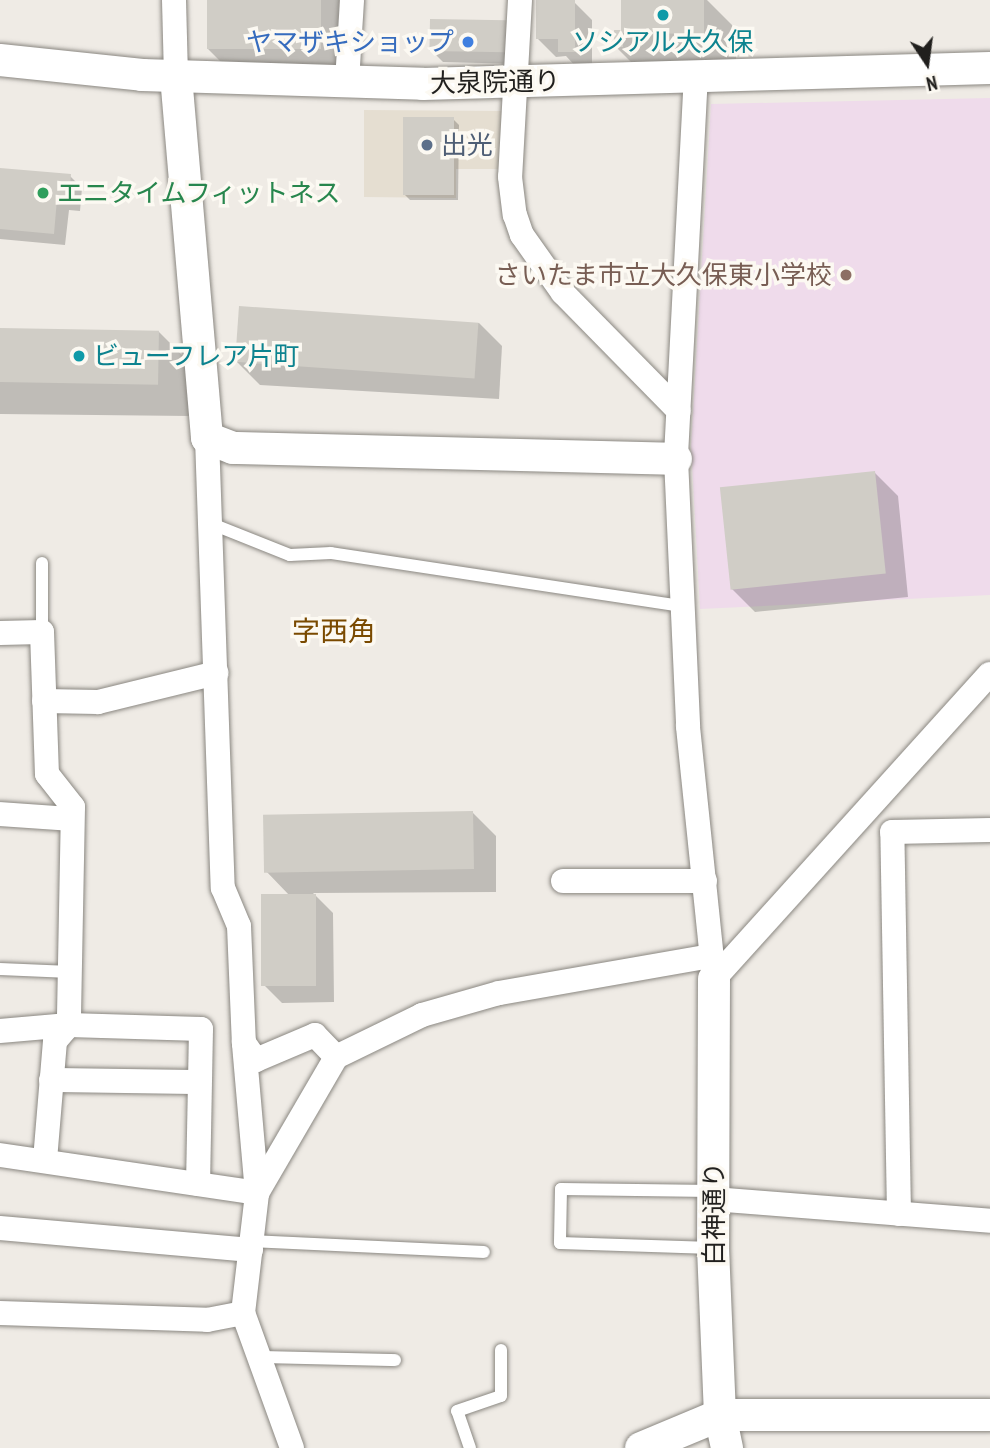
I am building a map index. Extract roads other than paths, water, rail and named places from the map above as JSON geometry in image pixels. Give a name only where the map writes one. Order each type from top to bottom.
[{"type":"street","points":[[174,0],[176,76],[208,438],[223,888],[239,926],[244,1043],[257,1193],[243,1313],[292,1448]]},
{"type":"street","points":[[347,82],[352,0]]},
{"type":"street","points":[[520,0],[510,177],[515,215],[522,235],[563,293],[679,411]]},
{"type":"street","name":"大泉院通り","points":[[0,60],[176,76],[347,82],[515,82],[696,74],[990,68]]},
{"type":"street","points":[[696,74],[676,459],[688,727],[713,968]]},
{"type":"street","points":[[208,438],[233,448],[676,459]]},
{"type":"street","points":[[0,634],[42,632],[47,774],[73,807],[69,1025],[55,1041],[45,1161]]},
{"type":"street","points":[[44,701],[98,702],[216,673]]},
{"type":"street","points":[[257,1193],[336,1057],[422,1015],[499,993],[713,968],[990,674]]},
{"type":"street","points":[[0,814],[72,819]]},
{"type":"street","points":[[899,1214],[892,832],[990,830]]},
{"type":"street","points":[[563,881],[705,881]]},
{"type":"street","name":"白神通り","points":[[713,968],[713,1248],[720,1415],[727,1448]]},
{"type":"street","points":[[0,1031],[69,1025],[201,1029],[198,1184]]},
{"type":"street","points":[[244,1043],[256,1060],[315,1035],[336,1057]]},
{"type":"street","points":[[51,1080],[199,1082]]},
{"type":"street","points":[[0,1155],[257,1193]]},
{"type":"street","points":[[713,1195],[990,1221]]},
{"type":"street","points":[[0,1228],[251,1245]]},
{"type":"street","points":[[0,1313],[207,1320],[243,1313]]},
{"type":"street","points":[[640,1448],[720,1415],[990,1415]]},
{"type":"lane","points":[[212,524],[290,555],[331,553],[681,606]]},
{"type":"lane","points":[[42,563],[42,632]]},
{"type":"lane","points":[[0,970],[70,972]]},
{"type":"lane","points":[[713,1195],[561,1189],[560,1242],[713,1248]]},
{"type":"lane","points":[[251,1245],[484,1252]]},
{"type":"lane","points":[[470,1448],[457,1411],[501,1396],[501,1350]]},
{"type":"lane","points":[[258,1357],[395,1360]]},
{"type":"place","name":"ソシアル大久保","points":[[663,15]]},
{"type":"place","name":"ヤマザキショップ","points":[[468,42]]},
{"type":"place","name":"出光","points":[[427,145]]},
{"type":"place","name":"エニタイムフィットネス","points":[[43,193]]},
{"type":"place","name":"さいたま市立大久保東小学校","points":[[846,275]]},
{"type":"place","name":"ビューフレア片町","points":[[79,356]]},
{"type":"district","name":"字西角","points":[[334,631]]}]
